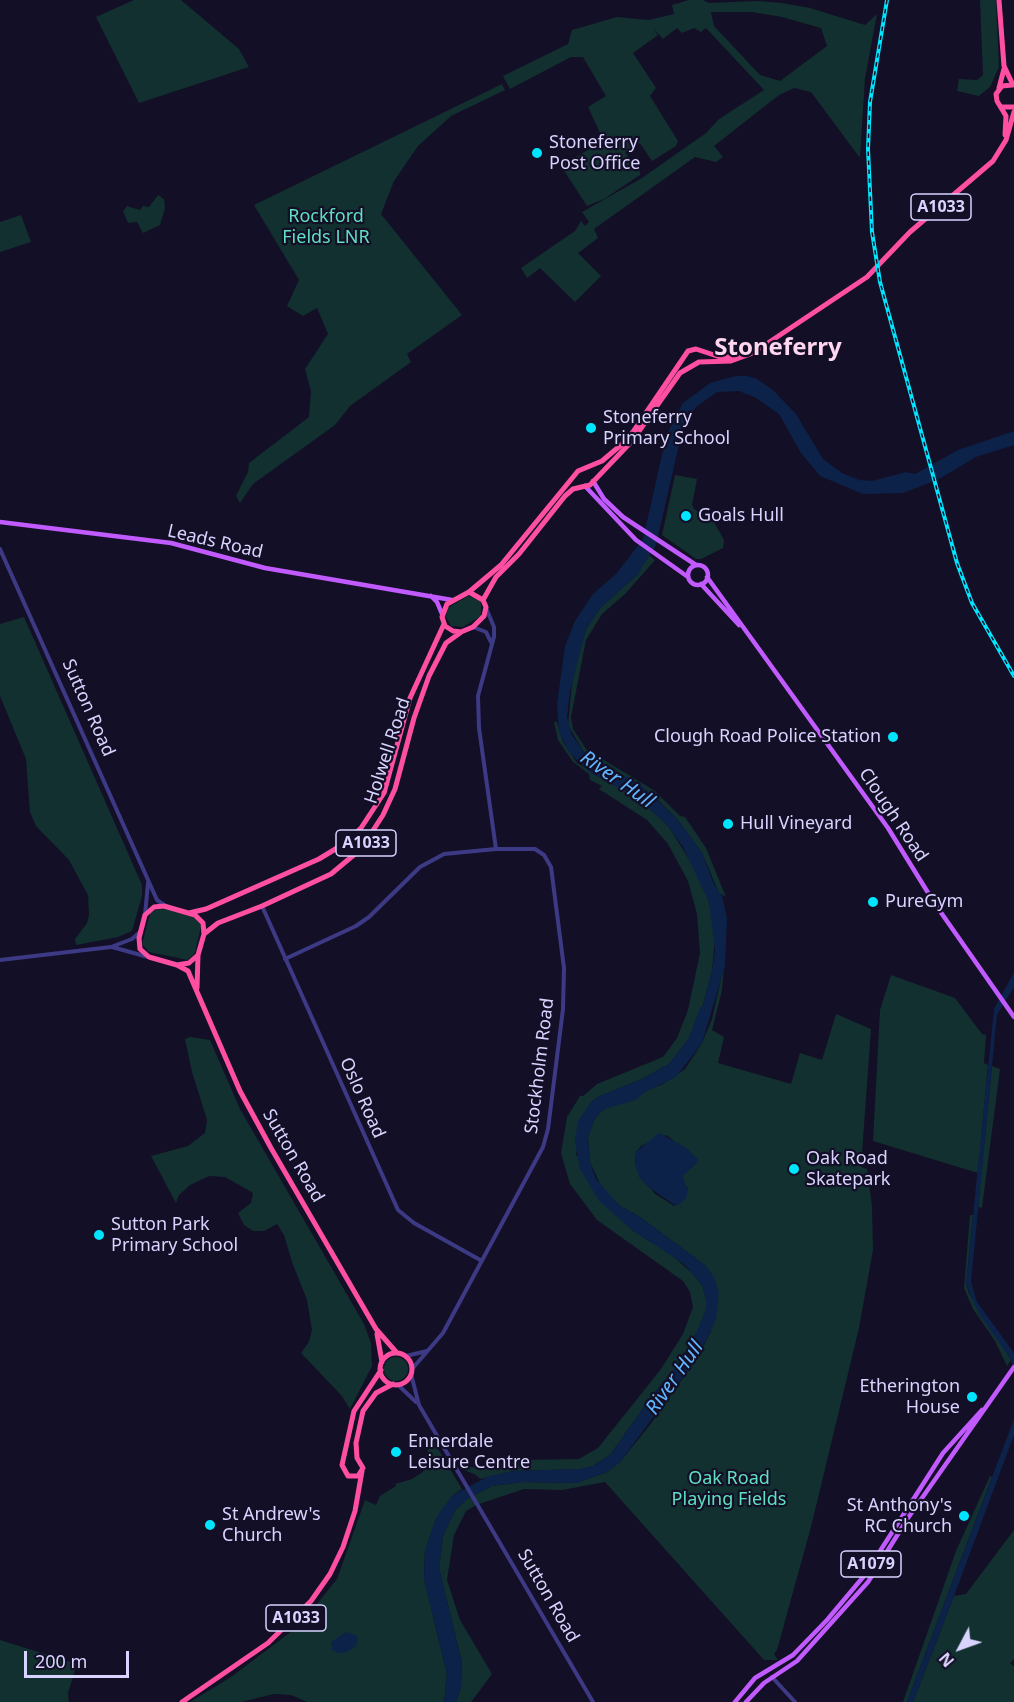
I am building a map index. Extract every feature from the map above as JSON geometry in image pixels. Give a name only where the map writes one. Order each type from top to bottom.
[{"type":"highway","points":[[999,0],[1004,66],[996,98],[1002,107],[1006,122],[1001,148]]},
{"type":"highway","points":[[1004,66],[1013,86]]},
{"type":"highway","points":[[999,88],[1006,84],[1013,86]]},
{"type":"highway","points":[[1002,107],[1014,107]]},
{"type":"highway","name":"A1033","points":[[699,362],[730,361],[762,346],[873,272],[910,232],[981,173],[1001,148],[1014,112]]},
{"type":"highway","name":"A1033","points":[[699,351],[723,358],[762,346]]},
{"type":"highway","points":[[461,632],[450,630],[444,623],[442,614],[452,600],[469,592],[516,550],[576,476],[584,468],[602,461],[633,432],[690,349],[699,351],[701,355],[699,362],[692,364],[675,378],[632,441],[593,480],[569,492],[519,554],[496,577],[483,600]]},
{"type":"highway","points":[[686,356],[692,364]]},
{"type":"highway","points":[[584,468],[592,471],[593,480]]},
{"type":"highway","points":[[576,476],[583,486]]},
{"type":"highway","points":[[469,592],[477,594],[486,607],[483,619],[473,627]]},
{"type":"highway","name":"Holwell Road","points":[[189,913],[206,909],[319,859],[342,845],[361,828],[384,793],[410,698],[442,633],[444,623]]},
{"type":"highway","name":"A1033","points":[[461,632],[473,627]]},
{"type":"highway","name":"Holwell Road","points":[[204,934],[218,923],[262,906],[331,874],[350,861],[366,844],[395,789],[414,717],[429,676],[446,643],[461,632]]},
{"type":"highway","points":[[197,992],[198,955],[204,934],[201,920],[189,913],[164,906],[154,907],[145,915],[139,946],[149,957],[177,965],[189,963],[198,955]]},
{"type":"highway","name":"Sutton Road","points":[[177,965],[188,972],[249,1109],[375,1329]]},
{"type":"highway","points":[[357,1458],[357,1432],[363,1411],[376,1393],[395,1384],[406,1382],[412,1371],[406,1356],[397,1353],[375,1329]]},
{"type":"highway","points":[[358,1493],[350,1477],[342,1471],[356,1405],[381,1370],[382,1362],[375,1329]]},
{"type":"highway","points":[[382,1362],[388,1355],[397,1353]]},
{"type":"highway","points":[[381,1370],[385,1379],[395,1384]]},
{"type":"highway","points":[[343,1462],[351,1456],[362,1463],[362,1471],[358,1476],[350,1477]]},
{"type":"highway","name":"A1033","points":[[182,1702],[268,1643],[311,1601],[340,1555],[362,1471]]},
{"type":"main road","points":[[583,486],[636,540],[693,583],[701,584],[707,577],[704,567],[696,565],[664,542],[642,531],[610,505],[593,480]]},
{"type":"main road","name":"Leads Road","points":[[0,522],[171,543],[265,568],[423,593],[452,600]]},
{"type":"main road","points":[[688,577],[690,569],[696,565]]},
{"type":"main road","name":"Clough Road","points":[[707,577],[888,828],[935,904],[1014,1017]]},
{"type":"main road","name":"Clough Road","points":[[701,584],[716,596],[745,631]]},
{"type":"main road","points":[[423,593],[437,602],[442,614]]},
{"type":"main road","name":"A1079","points":[[746,1702],[772,1677],[797,1661],[865,1585],[938,1474],[1013,1369]]},
{"type":"main road","name":"A1079","points":[[735,1702],[760,1673],[793,1655],[841,1604],[860,1581],[932,1470],[967,1424],[987,1406]]},
{"type":"main road","points":[[932,1470],[938,1474]]},
{"type":"main road","points":[[860,1581],[865,1585]]},
{"type":"main road","points":[[841,1604],[846,1608]]},
{"type":"main road","points":[[813,1634],[818,1639]]},
{"type":"main road","points":[[747,1686],[756,1691]]},
{"type":"street","name":"Sutton Road","points":[[0,549],[157,900],[164,906]]},
{"type":"street","points":[[486,607],[494,627],[478,696],[478,723],[496,849]]},
{"type":"street","points":[[473,627],[486,632],[491,646]]},
{"type":"street","name":"Stockholm Road","points":[[285,959],[356,926],[432,859],[449,853],[496,849],[535,849],[544,855],[551,867],[564,968],[563,1009],[548,1129],[543,1147],[443,1333],[412,1371]]},
{"type":"street","name":"Sutton Road","points":[[145,915],[148,879]]},
{"type":"street","name":"Oslo Road","points":[[262,906],[398,1210],[414,1223],[482,1261]]},
{"type":"street","points":[[0,960],[111,947],[132,939],[140,932]]},
{"type":"street","points":[[111,947],[149,957]]},
{"type":"street","points":[[406,1356],[428,1351]]},
{"type":"street","points":[[412,1371],[419,1405]]},
{"type":"street","points":[[395,1384],[419,1405]]},
{"type":"street","name":"Sutton Road","points":[[419,1405],[593,1702]]},
{"type":"street","points":[[895,1526],[901,1530]]},
{"type":"street","points":[[772,1677],[795,1702]]},
{"type":"green space","points":[[134,0],[181,0],[239,49],[249,67],[139,103],[96,17]]},
{"type":"green space","points":[[689,0],[703,0],[709,3],[757,1],[782,3],[810,8],[865,25],[877,14],[865,78],[860,158],[811,92],[794,88],[779,95],[714,146],[723,157],[716,162],[695,157],[594,229],[598,238],[578,253],[601,276],[575,302],[540,268],[527,278],[521,268],[575,231],[581,221],[585,226],[589,222],[582,212],[642,178],[706,133],[719,119],[764,90],[706,28],[701,32],[694,28],[682,33],[677,28],[663,39],[653,28],[658,35],[633,53],[656,88],[650,96],[678,141],[676,146],[652,161],[640,143],[625,152],[637,171],[640,170],[640,175],[604,199],[587,206],[561,166],[596,145],[600,133],[588,107],[606,96],[583,57],[571,57],[510,89],[503,76],[568,44],[572,30],[617,17],[648,20],[674,14],[672,5]],"holes":[[[711,12],[752,12],[782,17],[821,28],[827,46],[780,81],[760,75],[714,26]]]},
{"type":"green space","points":[[980,0],[996,0],[999,67],[990,87],[979,96],[957,91],[959,79],[977,80],[983,75]]},
{"type":"green space","name":"Rockford Fields LNR","points":[[502,84],[505,90],[451,116],[418,146],[394,181],[381,214],[462,315],[407,354],[411,362],[350,406],[335,425],[253,484],[240,503],[236,496],[248,472],[249,463],[309,417],[311,391],[305,369],[328,334],[317,308],[303,316],[287,306],[299,280],[254,205]]},
{"type":"green space","points":[[158,195],[164,199],[165,208],[160,225],[143,233],[137,222],[128,223],[123,211],[127,206],[140,210],[143,206],[149,207]]},
{"type":"green space","points":[[21,215],[31,242],[0,252],[0,222]]},
{"type":"green space","name":"Goals Hull","points":[[675,475],[697,479],[692,505],[694,509],[714,522],[724,540],[723,548],[701,559],[696,559],[662,535]]},
{"type":"green space","points":[[649,555],[655,560],[626,593],[602,614],[586,640],[571,717],[573,729],[586,749],[655,791],[680,816],[685,817],[706,848],[726,897],[719,893],[702,853],[678,820],[657,799],[584,752],[568,725],[573,673],[586,629],[601,607],[637,575]]},
{"type":"green space","points":[[468,596],[478,598],[481,603],[481,616],[463,627],[451,626],[446,617],[448,608]]},
{"type":"green space","points":[[24,617],[142,885],[142,896],[132,931],[118,937],[76,945],[75,939],[87,923],[89,915],[88,895],[69,860],[36,826],[30,812],[26,759],[0,696],[0,624]]},
{"type":"green space","points":[[554,722],[557,722],[563,742],[577,763],[639,799],[669,827],[692,864],[709,902],[715,939],[712,971],[703,1005],[689,1038],[669,1064],[642,1079],[600,1096],[590,1103],[576,1154],[632,1230],[673,1256],[702,1285],[706,1310],[680,1362],[652,1396],[610,1455],[593,1466],[581,1469],[514,1471],[480,1479],[464,1470],[466,1466],[479,1468],[519,1460],[579,1459],[598,1448],[661,1369],[683,1334],[693,1307],[690,1292],[683,1281],[597,1220],[570,1184],[561,1153],[567,1117],[580,1096],[597,1084],[663,1057],[677,1038],[688,1010],[700,953],[697,914],[688,881],[668,844],[647,820],[599,789],[602,786],[590,780],[589,774],[573,762],[558,740]]},
{"type":"green space","points":[[167,909],[196,918],[201,926],[195,953],[188,960],[149,952],[142,944],[150,914],[155,910]]},
{"type":"green space","name":"Oak Road Playing Fields","points":[[724,966],[722,990],[712,1030],[724,1037],[718,1063],[791,1084],[800,1053],[822,1060],[836,1014],[871,1029],[861,1167],[867,1169],[872,1206],[873,1250],[859,1328],[811,1527],[774,1654],[778,1660],[764,1660],[605,1482],[562,1490],[524,1489],[476,1505],[466,1511],[454,1535],[447,1580],[460,1620],[492,1674],[471,1702],[456,1702],[461,1687],[462,1663],[439,1568],[443,1536],[455,1510],[467,1499],[492,1486],[523,1482],[576,1483],[607,1472],[620,1462],[649,1426],[698,1357],[711,1331],[706,1266],[640,1217],[620,1206],[601,1186],[590,1162],[588,1137],[595,1118],[604,1109],[663,1084],[685,1069],[702,1043],[712,1019]],"holes":[[[666,1135],[673,1140],[687,1170],[682,1177],[688,1189],[674,1206],[654,1193],[635,1164],[636,1152],[641,1146]]]},
{"type":"green space","points":[[891,975],[955,998],[982,1034],[986,1035],[984,1063],[988,1065],[978,1173],[873,1141],[880,1010]]},
{"type":"green space","points":[[190,1037],[210,1040],[240,1109],[364,1324],[371,1343],[372,1366],[350,1409],[341,1395],[301,1353],[309,1342],[312,1330],[307,1300],[284,1235],[277,1224],[264,1231],[253,1231],[244,1225],[238,1213],[251,1203],[253,1193],[225,1177],[209,1176],[190,1185],[179,1195],[176,1203],[151,1156],[188,1146],[205,1133],[207,1120],[192,1072],[185,1039]]},
{"type":"green space","points":[[992,1066],[1000,1069],[982,1208],[978,1207]]},
{"type":"green space","points":[[970,1215],[973,1215],[966,1284],[969,1293],[1011,1360],[1007,1366],[995,1341],[973,1309],[964,1288]]},
{"type":"green space","points":[[396,1357],[401,1358],[407,1364],[407,1374],[401,1380],[396,1381],[391,1380],[385,1374],[384,1369],[385,1364],[391,1358]]},
{"type":"green space","points":[[431,1437],[462,1489],[453,1495],[435,1521],[425,1551],[424,1579],[447,1674],[444,1702],[307,1702],[291,1695],[274,1694],[241,1702],[190,1702],[231,1677],[300,1625],[337,1579],[365,1500],[376,1505],[380,1496],[396,1486],[395,1484],[412,1479],[423,1472]]},
{"type":"green space","points":[[990,1476],[992,1477],[907,1702],[903,1702],[956,1551]]},
{"type":"green space","points":[[1014,1530],[1014,1659],[1010,1663],[1014,1667],[1014,1702],[913,1702],[954,1596],[966,1594]]},
{"type":"green space","points":[[0,1640],[77,1664],[68,1693],[69,1702],[0,1702]]},
{"type":"water","name":"River Hull","points":[[736,376],[757,379],[774,391],[796,414],[823,459],[842,473],[859,480],[872,481],[906,472],[915,474],[958,450],[1014,431],[1014,445],[976,457],[939,479],[903,493],[863,494],[820,476],[801,453],[779,414],[756,398],[739,391],[717,392],[696,407],[684,423],[656,545],[637,575],[601,607],[586,629],[570,691],[567,717],[572,735],[584,752],[642,786],[678,820],[702,853],[713,882],[722,896],[727,918],[725,966],[702,1043],[676,1077],[645,1092],[636,1100],[604,1109],[595,1118],[588,1137],[590,1162],[596,1179],[620,1206],[640,1217],[706,1266],[714,1277],[719,1292],[716,1319],[698,1357],[620,1462],[607,1472],[576,1483],[523,1482],[492,1486],[467,1499],[455,1510],[443,1536],[439,1568],[462,1663],[461,1687],[456,1702],[444,1702],[447,1674],[424,1579],[425,1551],[441,1510],[453,1495],[489,1476],[514,1471],[581,1469],[593,1466],[610,1455],[652,1396],[680,1362],[706,1310],[702,1285],[684,1264],[632,1230],[599,1201],[580,1169],[575,1141],[578,1121],[590,1103],[600,1096],[642,1079],[669,1064],[689,1038],[703,1005],[712,971],[715,950],[709,902],[683,847],[669,827],[639,799],[589,772],[569,752],[559,732],[557,704],[565,646],[575,621],[593,594],[616,574],[643,539],[666,437],[674,419],[683,403],[710,383]]},
{"type":"water","points":[[1014,972],[1014,987],[997,1015],[971,1282],[977,1302],[1014,1353],[1014,1373],[1011,1360],[978,1312],[966,1284],[994,1009]]},
{"type":"water","points":[[659,1133],[685,1147],[698,1159],[697,1163],[682,1177],[688,1189],[686,1199],[676,1206],[647,1186],[639,1177],[635,1164],[636,1152]]},
{"type":"water","points":[[1014,1419],[1014,1435],[954,1596],[913,1702],[907,1702]]},
{"type":"water","points":[[346,1632],[356,1635],[358,1639],[356,1646],[347,1652],[337,1653],[332,1650],[331,1642]]},
{"type":"railway","points":[[887,0],[870,102],[868,149],[872,232],[880,282],[957,563],[972,603],[1014,676]]},
{"type":"place","name":"Stoneferry Post Office","points":[[537,153]]},
{"type":"place","name":"Stoneferry Primary School","points":[[591,428]]},
{"type":"place","name":"Goals Hull","points":[[686,516]]},
{"type":"place","name":"Clough Road Police Station","points":[[893,737]]},
{"type":"place","name":"Hull Vineyard","points":[[728,824]]},
{"type":"place","name":"PureGym","points":[[873,902]]},
{"type":"place","name":"Oak Road Skatepark","points":[[794,1169]]},
{"type":"place","name":"Sutton Park Primary School","points":[[99,1235]]},
{"type":"place","name":"Etherington House","points":[[972,1397]]},
{"type":"place","name":"Ennerdale Leisure Centre","points":[[396,1452]]},
{"type":"place","name":"St Anthony's RC Church","points":[[964,1516]]},
{"type":"place","name":"St Andrew's Church","points":[[210,1525]]},
{"type":"district","name":"Stoneferry","points":[[778,348]]}]
